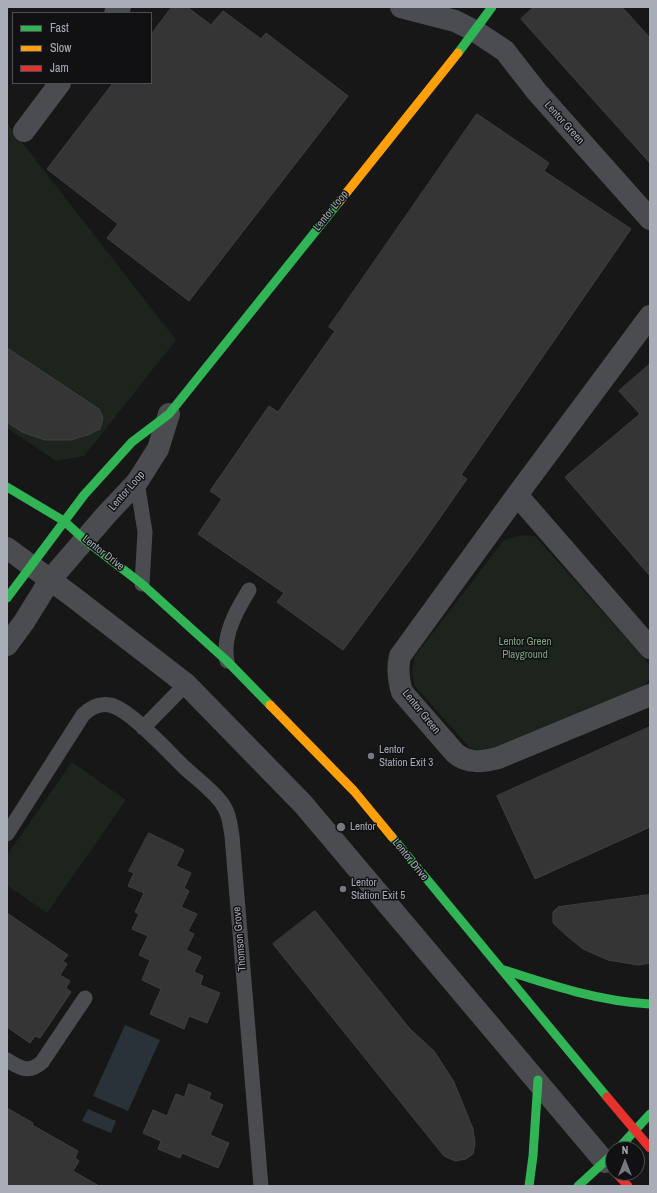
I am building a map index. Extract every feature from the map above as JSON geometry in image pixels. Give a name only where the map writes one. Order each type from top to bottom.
[{"type":"street","name":"Lentor Green","points":[[401,7],[445,18],[475,31],[505,51],[537,92],[650,219]]},
{"type":"street","name":"Lentor Loop","points":[[7,598],[84,495],[132,442],[169,414],[475,31],[492,7]]},
{"type":"street","points":[[24,131],[59,84]]},
{"type":"street","name":"Lentor Green","points":[[650,316],[400,656],[398,674],[402,692],[455,753],[462,758],[472,761],[485,761],[498,758],[650,695]]},
{"type":"street","name":"Lentor Loop","points":[[7,645],[24,622],[50,580],[106,515],[137,482],[158,449],[169,414]]},
{"type":"street","name":"Lentor Drive","points":[[9,489],[64,521],[85,540],[142,584],[227,661],[264,698],[354,791],[650,1148]]},
{"type":"street","points":[[517,495],[650,648]]},
{"type":"street","points":[[7,548],[186,684],[303,804],[538,1080],[605,1153]]},
{"type":"street","points":[[501,968],[600,999],[634,1004],[650,1004]]},
{"type":"street","points":[[528,1186],[533,1156],[538,1080]]},
{"type":"street","points":[[629,1141],[650,1114]]},
{"type":"street","points":[[578,1186],[605,1167]]},
{"type":"lane","points":[[137,482],[145,532],[142,584]]},
{"type":"lane","points":[[227,661],[226,649],[230,628],[249,590]]},
{"type":"lane","points":[[143,728],[186,684]]},
{"type":"lane","name":"Thomson Grove","points":[[7,834],[83,715],[91,707],[102,704],[111,705],[122,709],[221,802],[230,819],[261,1186]]},
{"type":"lane","points":[[7,1060],[18,1067],[30,1069],[37,1066],[42,1062],[85,998]]},
{"type":"green space","points":[[7,123],[176,340],[84,456],[56,461],[7,428]]},
{"type":"green space","name":"Lentor Green Playground","points":[[521,535],[535,536],[650,665],[650,676],[646,684],[633,691],[486,752],[470,748],[415,686],[412,672],[415,656],[504,540]]},
{"type":"green space","points":[[72,762],[126,800],[47,913],[7,885],[7,855]]},
{"type":"shaded area","points":[[125,1025],[160,1040],[128,1111],[93,1096]]},
{"type":"shaded area","points":[[88,1109],[116,1121],[111,1133],[82,1121]]},
{"type":"building","points":[[172,7],[187,7],[211,25],[223,11],[261,39],[266,33],[348,96],[189,301],[107,238],[118,224],[47,169],[112,84],[152,84],[152,34]]},
{"type":"building","points":[[534,7],[622,7],[650,38],[650,163],[521,19]]},
{"type":"building","points":[[477,114],[549,163],[544,171],[631,229],[461,475],[467,479],[423,542],[343,650],[277,602],[284,593],[198,534],[222,499],[210,491],[269,406],[278,412],[335,331],[329,327]]},
{"type":"building","points":[[7,348],[99,409],[103,418],[100,429],[71,440],[45,440],[22,432],[7,422]]},
{"type":"building","points":[[650,364],[650,576],[565,477],[640,414],[619,391]]},
{"type":"building","points":[[650,727],[650,827],[535,879],[497,796]]},
{"type":"building","points":[[149,833],[184,850],[176,866],[191,873],[184,888],[189,891],[181,907],[197,914],[188,931],[194,934],[186,950],[201,957],[194,972],[203,976],[200,985],[220,993],[207,1023],[189,1016],[184,1029],[150,1014],[161,989],[142,980],[150,960],[139,955],[148,936],[132,929],[139,914],[135,912],[144,893],[128,886],[134,873],[129,871]]},
{"type":"building","points":[[650,895],[650,963],[638,965],[608,960],[583,949],[553,923],[553,912],[558,907]]},
{"type":"building","points":[[315,911],[410,1029],[434,1051],[454,1082],[473,1129],[475,1144],[473,1154],[466,1159],[455,1161],[444,1156],[273,944]]},
{"type":"building","points":[[7,913],[68,955],[63,961],[67,964],[60,975],[70,981],[66,988],[71,992],[40,1038],[35,1036],[30,1043],[7,1027]]},
{"type":"building","points":[[189,1084],[211,1093],[209,1099],[223,1105],[210,1135],[229,1143],[218,1168],[182,1153],[180,1158],[158,1149],[161,1141],[143,1133],[153,1110],[167,1116],[176,1094],[184,1097]]},
{"type":"building","points":[[7,1108],[33,1123],[32,1125],[78,1151],[75,1158],[79,1161],[73,1171],[99,1186],[7,1186]]},
{"type":"traffic: fast","points":[[458,53],[492,7]]},
{"type":"traffic: fast","points":[[7,598],[84,495],[132,442],[169,414],[339,202]]},
{"type":"traffic: fast","points":[[7,487],[64,521],[85,540],[142,584],[227,661],[270,705]]},
{"type":"traffic: fast","points":[[392,837],[607,1097]]},
{"type":"traffic: fast","points":[[501,969],[593,996],[612,1000],[650,1004]]},
{"type":"traffic: fast","points":[[529,1186],[533,1156],[538,1080]]},
{"type":"traffic: fast","points":[[625,1141],[650,1114]]},
{"type":"traffic: fast","points":[[578,1186],[605,1161]]},
{"type":"traffic: slow","points":[[339,202],[458,53]]},
{"type":"traffic: slow","points":[[270,705],[354,791],[392,837]]},
{"type":"traffic: jam","points":[[607,1097],[650,1148]]},
{"type":"traffic: jam","points":[[623,1181],[628,1186]]},
{"type":"place","name":"Lentor Station Exit 3","points":[[371,756]]},
{"type":"place","name":"Lentor","points":[[341,827]]},
{"type":"place","name":"Lentor Station Exit 5","points":[[343,889]]}]
